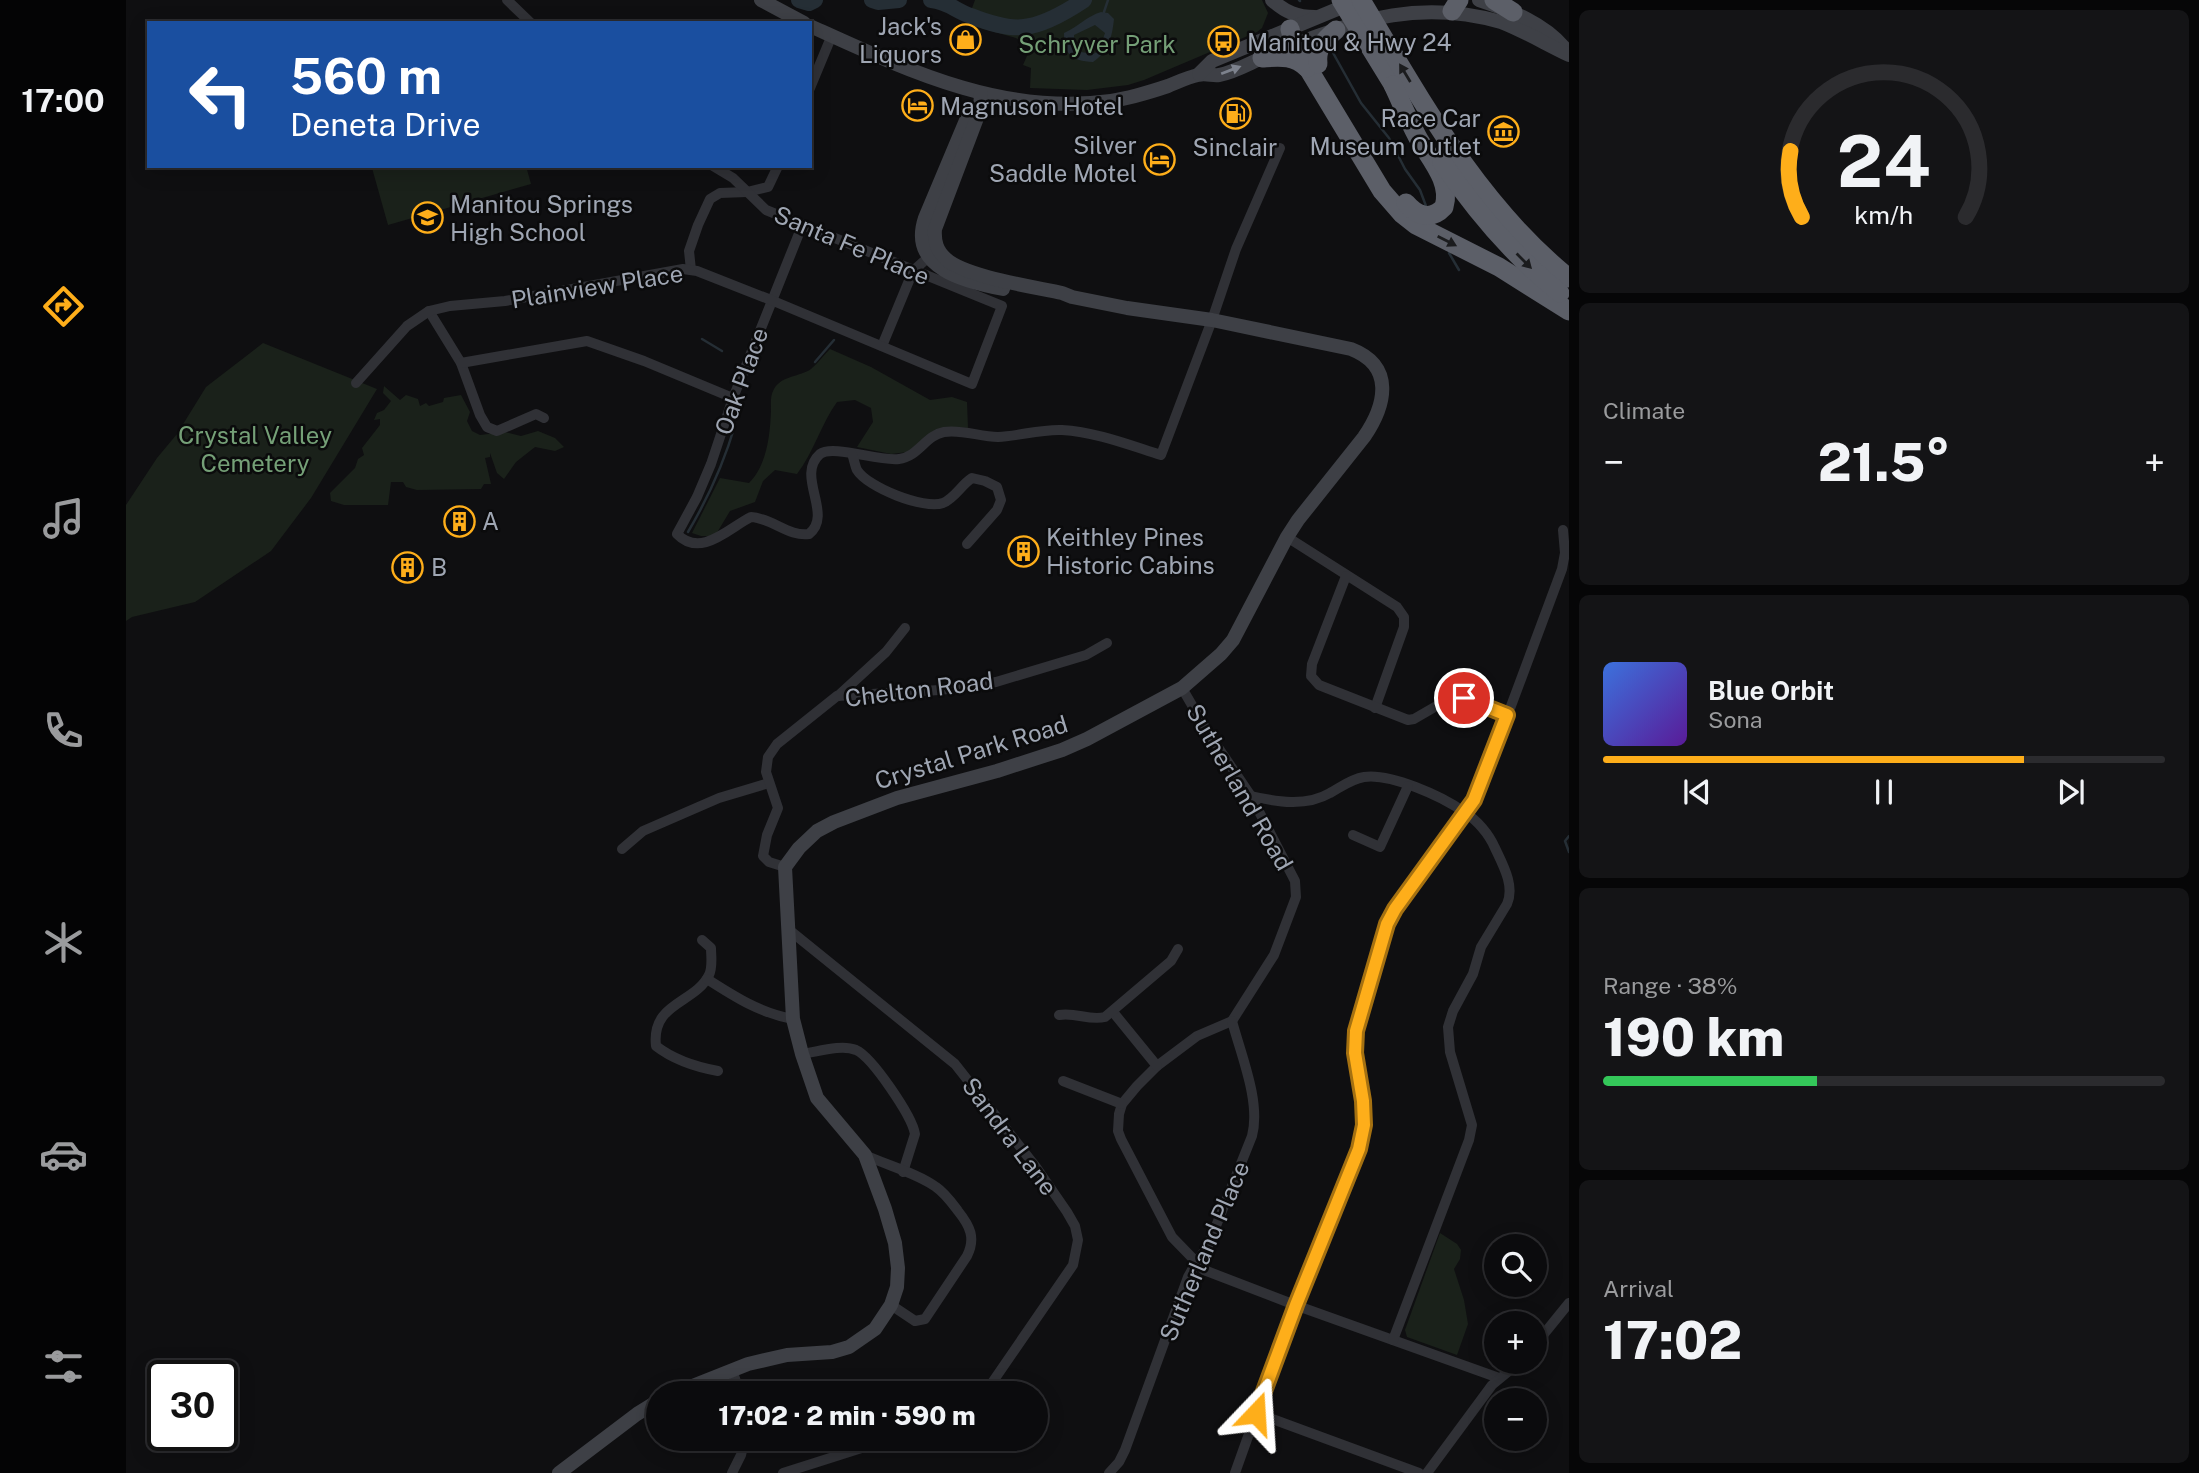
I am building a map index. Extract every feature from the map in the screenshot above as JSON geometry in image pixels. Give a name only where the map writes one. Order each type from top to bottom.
[{"type":"highway","points":[[1341,0],[1378,45],[1470,172],[1516,228],[1569,278]]},
{"type":"highway","points":[[1296,38],[1400,197],[1417,214],[1436,214],[1444,207],[1446,199],[1441,177],[1416,135],[1393,85],[1362,0]]},
{"type":"highway","points":[[1494,0],[1513,12]]},
{"type":"highway","points":[[1336,30],[1321,45],[1316,70],[1382,191],[1402,214],[1416,225],[1499,267],[1569,311]]},
{"type":"highway","points":[[1259,50],[1293,58],[1316,70]]},
{"type":"highway","points":[[1393,85],[1435,153],[1483,216],[1534,271],[1569,300]]},
{"type":"street","points":[[507,0],[529,21]]},
{"type":"street","points":[[761,0],[800,21]]},
{"type":"street","points":[[1271,0],[1291,13],[1320,16]]},
{"type":"street","points":[[1271,0],[1296,38]]},
{"type":"street","points":[[1259,50],[1276,26],[1271,0]]},
{"type":"street","points":[[1296,38],[1320,16],[1362,0]]},
{"type":"street","points":[[1479,0],[1513,12],[1558,40],[1569,54]]},
{"type":"street","points":[[812,27],[924,75],[981,93],[1014,101],[1060,104],[1124,99],[1199,74],[1219,75],[1259,50],[1296,38],[1336,30],[1388,12],[1454,4],[1569,54]]},
{"type":"street","points":[[812,83],[832,35]]},
{"type":"street","points":[[882,346],[913,271],[933,253],[937,222],[980,110],[981,93]]},
{"type":"street","points":[[967,544],[997,510],[1001,500],[997,487],[972,478],[941,504],[925,505],[895,495],[870,482],[858,471],[852,454],[899,460],[912,455],[944,432],[995,437],[1061,430],[1106,438],[1161,455],[1236,249],[1280,148]]},
{"type":"street","name":"Santa Fe Place","points":[[716,168],[733,178],[766,210],[1002,306],[972,384]]},
{"type":"street","points":[[691,270],[690,251],[707,203],[720,193],[747,192],[768,187],[777,168]]},
{"type":"street","name":"Oak Place","points":[[802,226],[733,398],[712,464],[677,534],[687,541],[715,540],[751,517],[771,520],[803,535],[809,534],[818,523],[812,480],[812,467],[816,459],[825,451],[834,449],[852,454]]},
{"type":"street","name":"Crystal Park Road","points":[[785,867],[799,848],[817,831],[834,822],[897,798],[1062,750],[1182,688],[1233,640],[1287,537],[1370,428],[1380,403],[1382,380],[1375,365],[1369,358],[1351,349],[1212,320],[1072,297],[977,273],[933,253]]},
{"type":"street","name":"Plainview Place","points":[[356,383],[407,326],[429,311],[450,306],[505,301],[667,270],[691,270],[771,300],[972,384]]},
{"type":"street","points":[[429,311],[461,363],[487,427],[497,431],[536,414],[544,418]]},
{"type":"street","points":[[461,363],[587,341],[733,398]]},
{"type":"street","points":[[1235,1473],[1296,1305],[1359,1149],[1364,1125],[1355,1053],[1356,1031],[1387,924],[1474,800],[1562,569],[1565,553],[1563,530]]},
{"type":"street","points":[[1287,537],[1397,607],[1404,617],[1405,627],[1374,708]]},
{"type":"street","points":[[1346,576],[1312,664],[1311,676],[1319,685],[1408,720],[1415,719],[1446,699],[1458,697],[1507,715]]},
{"type":"street","points":[[837,696],[886,652],[905,628]]},
{"type":"street","name":"Chelton Road","points":[[768,783],[766,763],[777,744],[837,696],[940,690],[996,682],[1086,655],[1107,643]]},
{"type":"street","name":"Sutherland Road","points":[[1182,688],[1251,796],[1294,881],[1296,897],[1274,955],[1232,1021]]},
{"type":"street","points":[[1251,796],[1282,802],[1310,800],[1355,779],[1372,776],[1408,786],[1466,813],[1484,830],[1509,883],[1510,897],[1481,947],[1473,974],[1450,1019],[1450,1052],[1472,1125],[1469,1140],[1393,1340]]},
{"type":"street","points":[[622,849],[643,831],[719,798],[768,783],[778,808],[767,835],[763,856],[769,862],[785,867],[793,1019],[802,1054],[817,1098],[865,1156],[895,1243],[898,1276],[891,1305],[875,1329],[849,1348],[787,1355],[732,1370],[705,1381]]},
{"type":"street","points":[[1353,835],[1380,847],[1408,786]]},
{"type":"street","name":"Sandra Lane","points":[[788,928],[955,1064],[1036,1167],[1075,1226],[1078,1240],[1073,1265],[993,1381]]},
{"type":"street","points":[[702,940],[711,947],[711,971],[707,979],[667,1011],[658,1024],[656,1045],[666,1054],[718,1070]]},
{"type":"street","points":[[1059,1015],[1071,1013],[1100,1018],[1113,1012],[1171,961],[1178,949]]},
{"type":"street","points":[[707,979],[755,1008],[793,1019]]},
{"type":"street","points":[[1113,1012],[1157,1066]]},
{"type":"street","points":[[1232,1021],[1197,1036],[1157,1066],[1122,1104],[1118,1122],[1121,1139],[1172,1237],[1204,1269],[1214,1275],[1499,1378]]},
{"type":"street","name":"Sutherland Place","points":[[1109,1473],[1125,1450],[1188,1277],[1208,1246],[1254,1128],[1254,1103],[1232,1021]]},
{"type":"street","points":[[802,1054],[846,1048],[854,1049],[863,1055],[903,1104],[914,1128],[915,1134],[903,1172]]},
{"type":"street","points":[[1063,1081],[1122,1104]]},
{"type":"street","points":[[865,1156],[927,1182],[942,1192],[968,1224],[972,1239],[967,1256],[925,1319],[915,1321],[891,1305]]},
{"type":"street","points":[[1547,1330],[1569,1303]]},
{"type":"street","points":[[732,1370],[736,1381]]},
{"type":"street","points":[[1427,1473],[1504,1374]]},
{"type":"street","points":[[559,1473],[646,1410]]},
{"type":"street","points":[[1256,1413],[1419,1473]]},
{"type":"street","points":[[732,1473],[742,1451]]},
{"type":"street","points":[[783,1473],[852,1451]]},
{"type":"green space","name":"Schryver Park","points":[[975,0],[1262,0],[1268,13],[1262,28],[1257,32],[1144,80],[1128,85],[1087,90],[1030,88],[1031,68],[1023,65],[1030,49],[1016,38],[966,24]]},
{"type":"green space","points":[[372,168],[527,168],[531,184],[388,225]]},
{"type":"green space","name":"Crystal Valley Cemetery","points":[[263,343],[377,389],[311,498],[271,551],[195,602],[132,617],[126,621],[126,505],[157,458],[177,434],[206,387]]},
{"type":"green space","points":[[830,349],[871,367],[930,400],[952,397],[967,402],[968,428],[949,427],[908,452],[891,454],[857,447],[873,422],[871,408],[855,400],[837,402],[797,474],[775,470],[763,481],[755,502],[730,511],[715,536],[692,533],[720,478],[749,483],[760,468],[768,440],[771,397],[777,384],[807,372]]},
{"type":"green space","points":[[384,386],[400,400],[406,395],[418,399],[420,406],[426,403],[429,406],[443,402],[444,398],[461,395],[470,412],[467,421],[472,431],[480,435],[505,432],[521,436],[538,431],[555,438],[564,447],[555,451],[535,447],[516,462],[504,479],[497,473],[490,453],[490,457],[485,458],[491,484],[484,484],[481,489],[417,490],[406,487],[403,482],[391,482],[388,505],[344,505],[331,501],[330,493],[355,468],[358,459],[364,455],[362,448],[380,425],[380,419],[374,420],[377,413],[384,410],[391,401],[383,393]]},
{"type":"green space","points":[[1440,1233],[1457,1244],[1461,1250],[1460,1259],[1454,1269],[1468,1324],[1457,1355],[1407,1337],[1405,1330]]},
{"type":"shaded area","points":[[1108,13],[1114,19],[1109,43],[1093,62],[1074,58],[1065,46],[1064,33],[1096,14]],"holes":[[[1095,25],[1105,33],[1099,51],[1093,54],[1075,51],[1074,35]]]},
{"type":"waterway","points":[[799,0],[809,3],[815,0]]},
{"type":"waterway","points":[[872,0],[899,0]]},
{"type":"waterway","points":[[931,0],[942,2],[983,21],[1018,27],[1047,20],[1084,0]]},
{"type":"waterway","points":[[1104,12],[1108,0]]},
{"type":"waterway","points":[[1332,51],[1361,103],[1389,138],[1405,169],[1420,190],[1426,206]]},
{"type":"waterway","points":[[1449,253],[1459,270]]},
{"type":"waterway","points":[[702,339],[722,351]]},
{"type":"waterway","points":[[815,362],[834,340]]},
{"type":"waterway","points":[[688,532],[715,480],[735,425]]},
{"type":"waterway","points":[[1569,836],[1565,841],[1569,852]]},
{"type":"place","name":"Jack's Liquors","points":[[965,40]]},
{"type":"place","name":"Manitou & Hwy 24","points":[[1224,42]]},
{"type":"place","name":"Magnuson Hotel","points":[[917,106]]},
{"type":"place","name":"Sinclair","points":[[1235,113]]},
{"type":"place","name":"Race Car Museum Outlet","points":[[1504,132]]},
{"type":"place","name":"Silver Saddle Motel","points":[[1160,159]]},
{"type":"place","name":"Manitou Springs High School","points":[[427,218]]},
{"type":"place","name":"A","points":[[459,521]]},
{"type":"place","name":"Keithley Pines Historic Cabins","points":[[1023,551]]},
{"type":"place","name":"B","points":[[408,567]]},
{"type":"route","points":[[1256,1413],[1359,1149],[1364,1125],[1355,1053],[1356,1031],[1387,924],[1474,800],[1507,715],[1464,698]]}]
